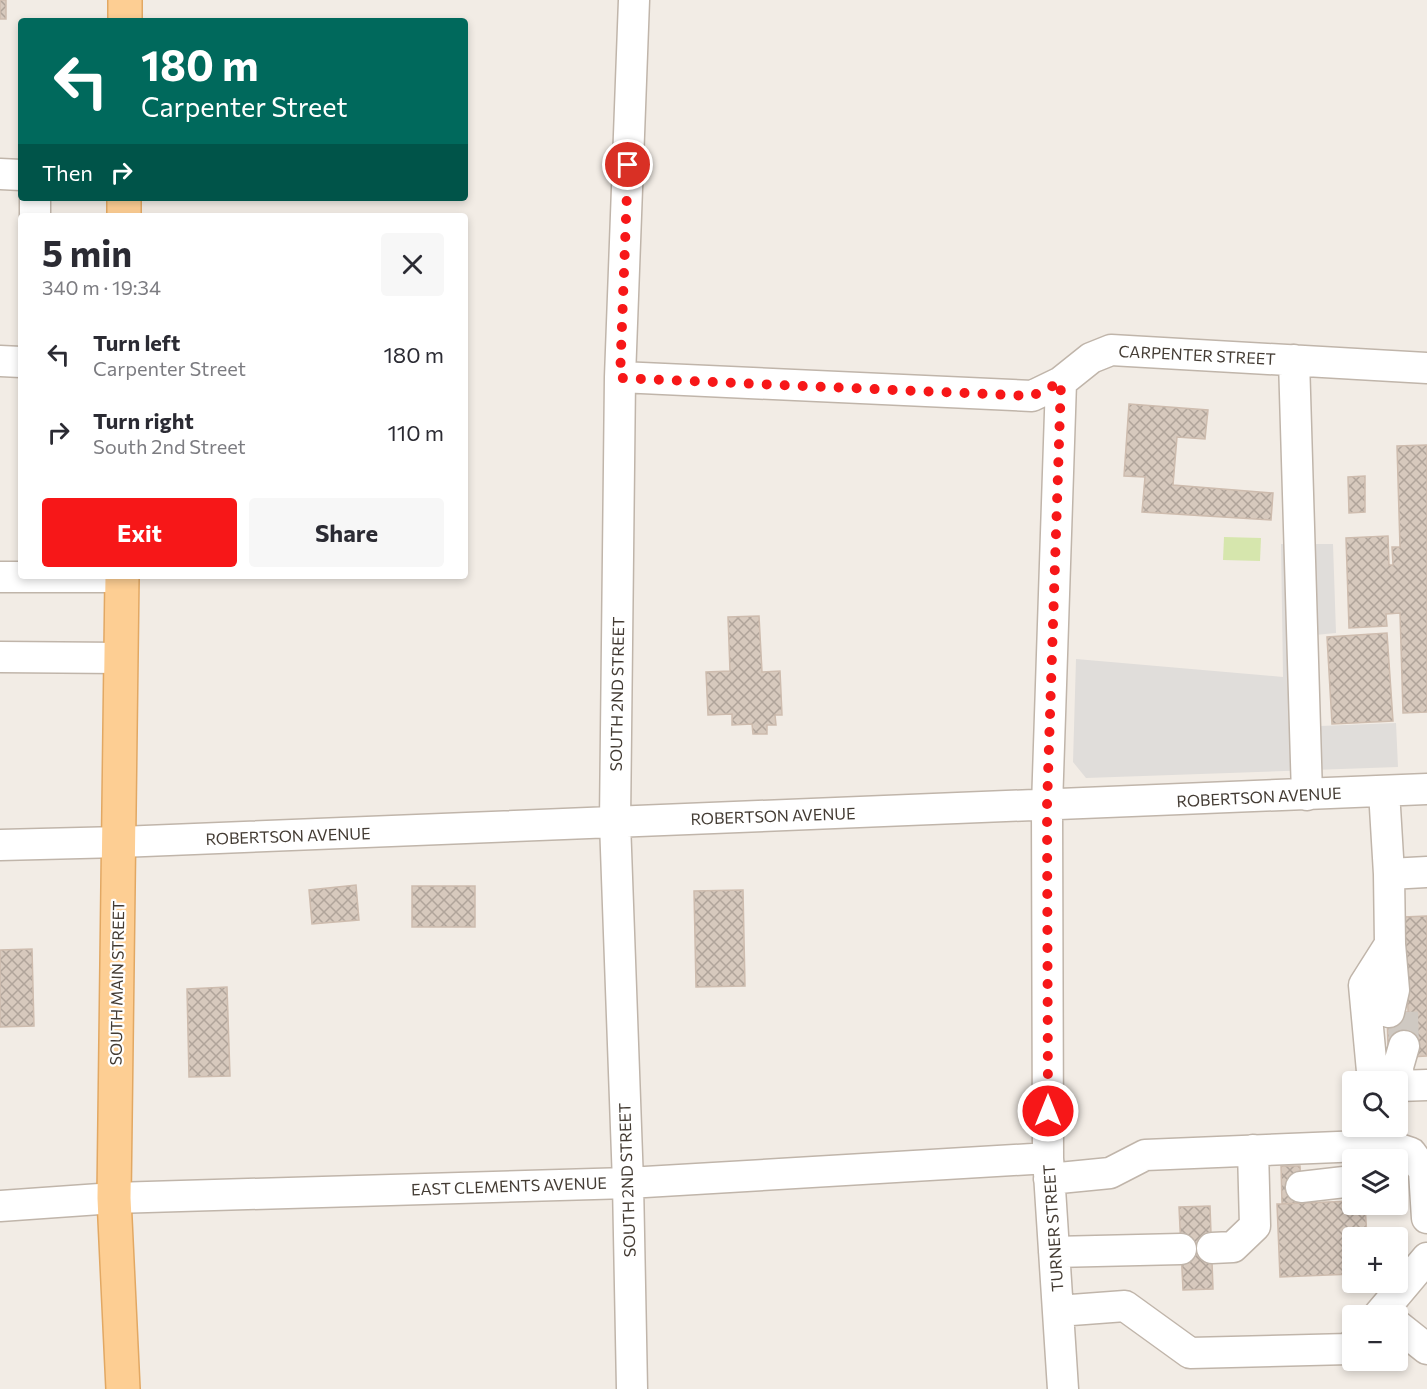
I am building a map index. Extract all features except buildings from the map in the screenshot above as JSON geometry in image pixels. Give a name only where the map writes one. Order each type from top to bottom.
[{"type":"main road","points":[[125,0],[125,18]]},
{"type":"main road","name":"SOUTH MAIN STREET","points":[[122,579],[114,1198],[123,1389]]},
{"type":"street","name":"SOUTH 2ND STREET","points":[[632,1389],[628,1183],[615,822],[620,378],[634,0]]},
{"type":"street","points":[[0,174],[18,175]]},
{"type":"street","name":"CARPENTER STREET","points":[[620,378],[1032,396],[1061,382],[1091,358],[1112,350],[1427,368]]},
{"type":"street","points":[[1294,360],[1307,795]]},
{"type":"street","points":[[0,362],[18,362]]},
{"type":"street","name":"TURNER STREET","points":[[1061,382],[1047,806],[1048,1168],[1063,1389]]},
{"type":"street","points":[[0,576],[18,576]]},
{"type":"street","points":[[0,657],[121,658]]},
{"type":"street","name":"ROBERTSON AVENUE","points":[[0,845],[120,843],[1427,789]]},
{"type":"street","points":[[1384,791],[1390,944],[1395,1005]]},
{"type":"street","points":[[1389,874],[1427,872]]},
{"type":"street","points":[[1390,944],[1364,985],[1399,1071]]},
{"type":"street","name":"EAST CLEMENTS AVENUE","points":[[0,1206],[114,1198],[1048,1168],[1110,1173],[1145,1155],[1387,1145],[1411,1162]]},
{"type":"street","points":[[1253,1150],[1279,1188]]},
{"type":"street","points":[[1411,1162],[1427,1218]]},
{"type":"street","points":[[1279,1188],[1342,1182]]},
{"type":"street","points":[[1212,1248],[1233,1247],[1255,1226],[1279,1188]]},
{"type":"street","points":[[1054,1252],[1181,1249]]},
{"type":"street","points":[[1394,1305],[1427,1258]]},
{"type":"street","points":[[1058,1311],[1125,1306],[1190,1353],[1342,1349]]},
{"type":"street","points":[[1408,1335],[1427,1349]]},
{"type":"green space","points":[[1224,537],[1261,538],[1260,561],[1223,560]]},
{"type":"shaded area","points":[[1281,544],[1333,544],[1336,633],[1315,635],[1320,726],[1396,723],[1398,767],[1086,778],[1073,762],[1076,659],[1283,677]]},
{"type":"tunnel","points":[[1403,1012],[1404,1046]]},
{"type":"route","points":[[628,165],[620,378],[1032,396],[1061,382],[1047,806],[1048,1111]]}]
